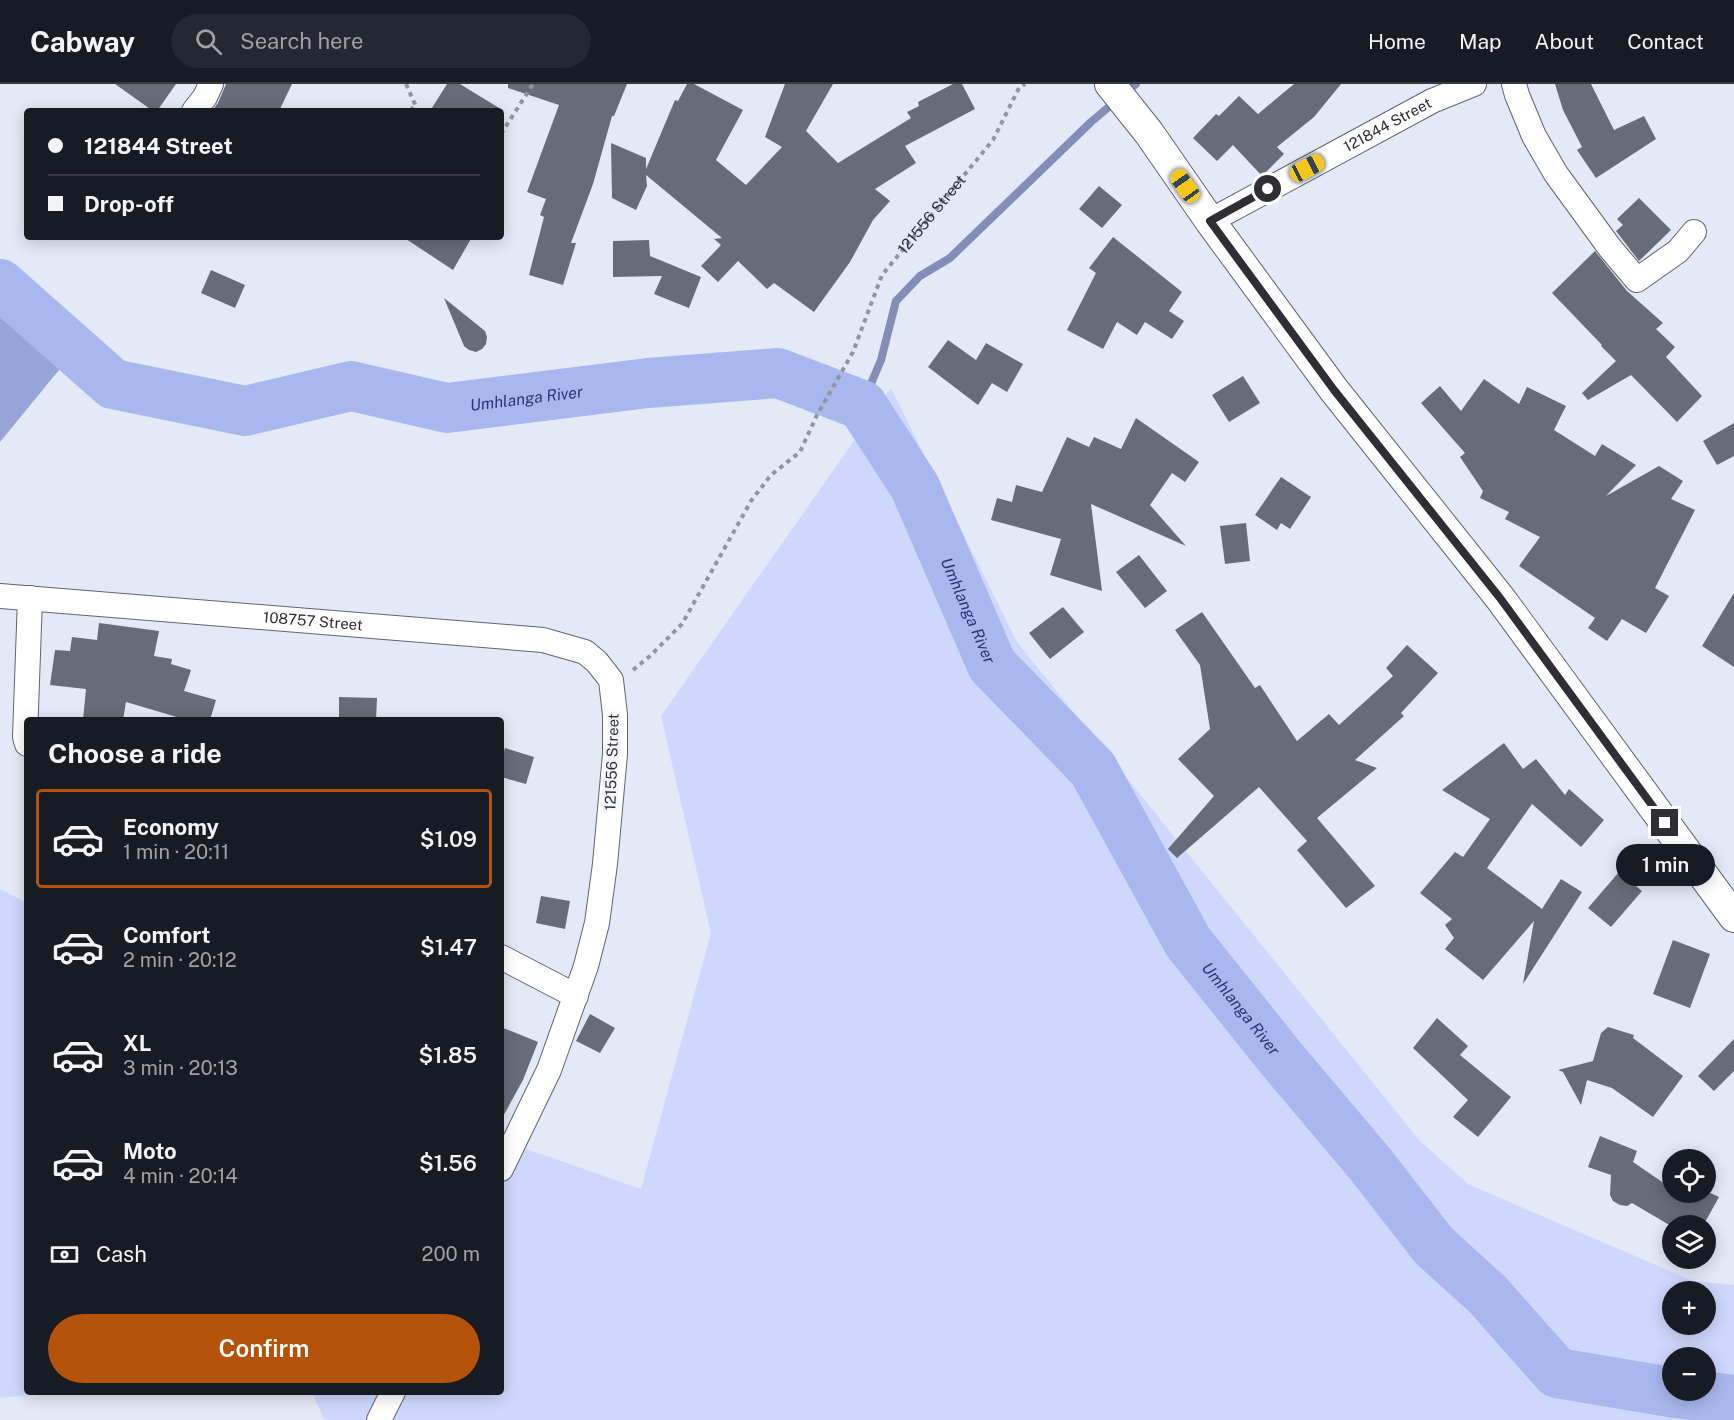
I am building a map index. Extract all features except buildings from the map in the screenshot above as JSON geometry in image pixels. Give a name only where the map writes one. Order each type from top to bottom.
[{"type":"street","points":[[196,108],[205,97],[210,84]]},
{"type":"street","points":[[1110,84],[1149,133],[1210,221],[1334,390],[1500,598],[1734,917]]},
{"type":"street","name":"121844 Street","points":[[1210,221],[1432,101],[1474,84]]},
{"type":"street","points":[[1514,84],[1534,136],[1556,174],[1610,248],[1637,280],[1678,251],[1694,232]]},
{"type":"street","name":"108757 Street","points":[[0,596],[543,640],[585,652],[597,662],[611,680]]},
{"type":"street","points":[[26,717],[30,598]]},
{"type":"street","name":"121556 Street","points":[[504,1163],[549,1070],[586,966],[597,922],[615,754],[615,715],[611,680]]},
{"type":"street","points":[[504,959],[576,996]]},
{"type":"street","points":[[379,1420],[392,1395]]},
{"type":"path","points":[[406,84],[416,108]]},
{"type":"path","points":[[504,129],[533,84]]},
{"type":"path","name":"121556 Street","points":[[611,680],[622,679],[682,624],[751,501],[771,475],[800,452],[817,415],[853,352],[882,275],[993,140],[1019,88],[1024,84]]},
{"type":"shaded area","points":[[0,299],[68,359],[0,442]]},
{"type":"shaded area","points":[[891,388],[1017,642],[1420,1141],[1468,1184],[1693,1281],[1662,1281],[1662,1335],[1716,1335],[1716,1283],[1734,1285],[1734,1420],[324,1419],[313,1395],[504,1395],[504,1141],[641,1189],[711,933],[661,716]]},
{"type":"shaded area","points":[[0,889],[24,901],[24,1395],[30,1395],[0,1398]]},
{"type":"waterway","points":[[862,405],[881,360],[896,301],[920,276],[950,258],[1091,122],[1136,84]]},
{"type":"waterway","name":"Umhlanga River","points":[[0,284],[113,384],[245,411],[351,386],[447,408],[648,383],[778,373],[862,405],[915,487],[992,665],[1093,769],[1188,942],[1280,1057],[1371,1165],[1434,1246],[1488,1295],[1557,1373],[1676,1393],[1734,1400]]},
{"type":"route","points":[[1268,189],[1210,221],[1334,390],[1500,598],[1665,823]]}]
